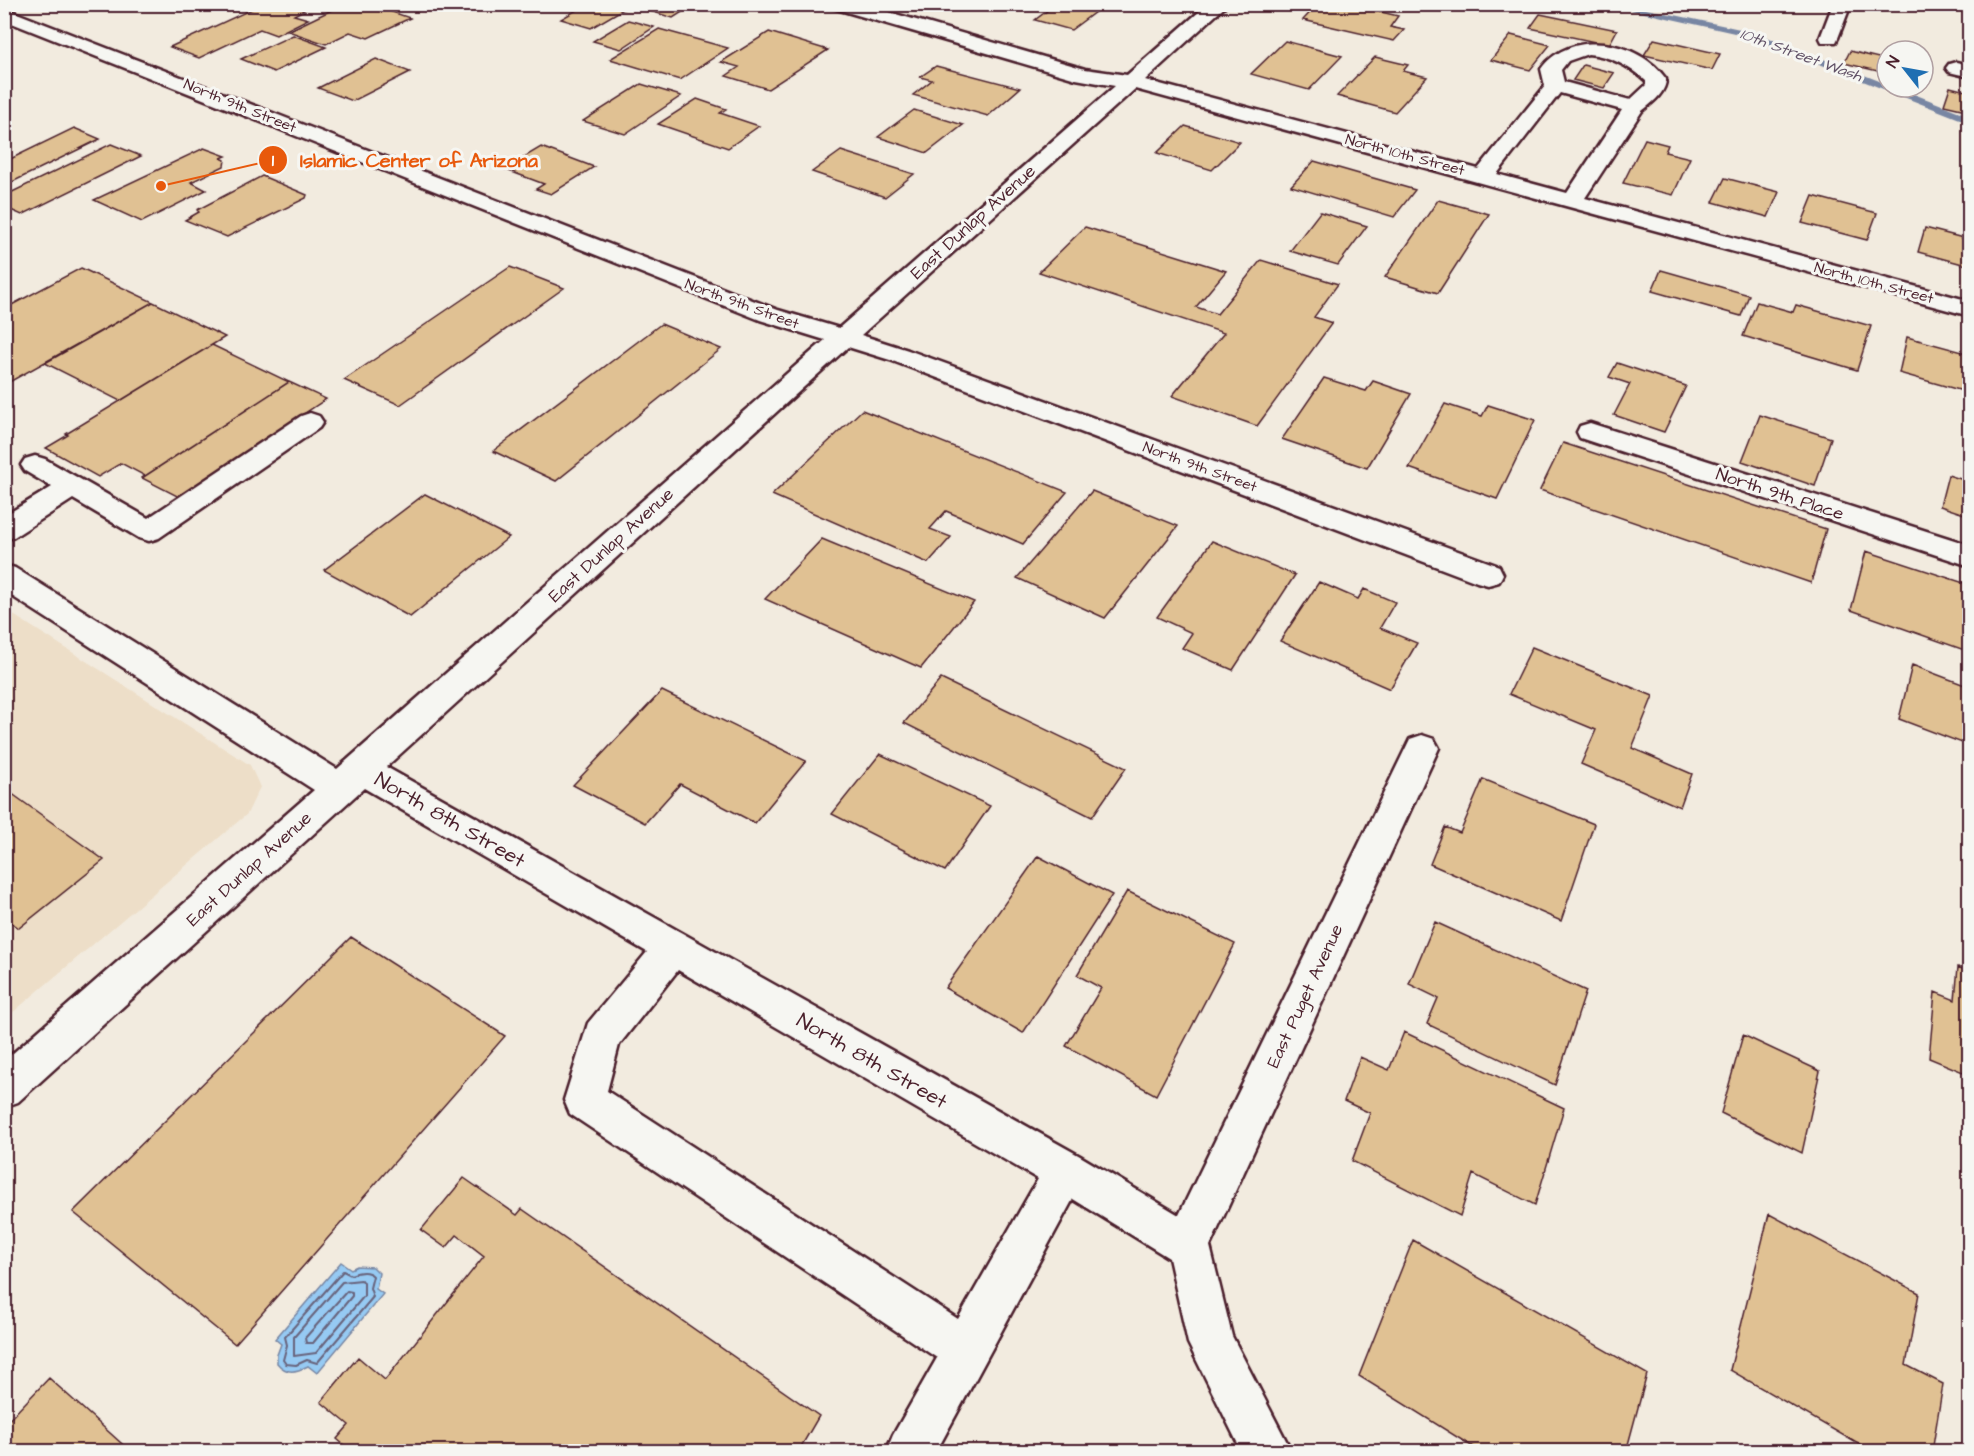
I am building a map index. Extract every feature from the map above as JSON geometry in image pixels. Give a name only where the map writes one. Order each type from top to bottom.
[{"type":"street","name":"North 10th Street","points":[[839,4],[1083,75],[1131,82],[1970,309]]},
{"type":"street","name":"East Dunlap Avenue","points":[[4,1088],[1219,4]]},
{"type":"street","points":[[1829,38],[1842,4]]},
{"type":"street","name":"North 9th Street","points":[[4,13],[663,275],[769,315],[910,359],[1488,574]]},
{"type":"street","points":[[1573,201],[1634,106],[1648,96],[1656,86],[1656,79],[1626,56],[1587,48],[1565,53],[1551,69],[1551,78],[1555,86],[1634,106]]},
{"type":"street","points":[[1484,176],[1555,86]]},
{"type":"street","points":[[35,465],[149,531],[310,423]]},
{"type":"street","name":"North 9th Place","points":[[1590,432],[1970,556]]},
{"type":"street","points":[[4,530],[72,487]]},
{"type":"street","name":"North 8th Street","points":[[4,576],[350,778],[674,947],[1065,1171],[1188,1245]]},
{"type":"street","name":"East Puget Avenue","points":[[1188,1245],[1422,748]]},
{"type":"street","points":[[674,947],[602,1036],[584,1100],[966,1351]]},
{"type":"street","points":[[910,1452],[1065,1171]]},
{"type":"street","points":[[1188,1245],[1211,1343],[1268,1452]]},
{"type":"shaded area","points":[[4,609],[250,765],[260,787],[247,814],[5,1019]]},
{"type":"water","points":[[341,1262],[351,1269],[357,1266],[373,1267],[379,1273],[376,1289],[383,1294],[317,1373],[308,1366],[296,1371],[284,1369],[277,1363],[281,1344],[275,1339]]},
{"type":"building","points":[[263,4],[315,4],[294,15],[308,19],[276,35],[260,29],[199,58],[170,47]]},
{"type":"building","points":[[344,4],[369,4],[410,18],[368,38],[350,32],[326,44],[288,31]]},
{"type":"building","points":[[587,4],[632,4],[591,28],[561,19]]},
{"type":"building","points":[[657,4],[695,4],[673,18],[647,10]]},
{"type":"building","points":[[1056,4],[1068,4],[1095,12],[1071,30],[1035,20]]},
{"type":"building","points":[[1318,4],[1348,4],[1398,16],[1390,27],[1404,30],[1394,41],[1303,20]]},
{"type":"building","points":[[1540,14],[1617,30],[1609,45],[1530,28]]},
{"type":"building","points":[[628,20],[654,27],[621,49],[593,41]]},
{"type":"building","points":[[659,29],[728,48],[680,80],[610,59]]},
{"type":"building","points":[[769,32],[828,50],[768,89],[726,76],[739,67],[721,62]]},
{"type":"building","points":[[293,35],[326,47],[274,72],[241,59]]},
{"type":"building","points":[[1511,35],[1550,45],[1530,70],[1491,60]]},
{"type":"building","points":[[1654,39],[1720,54],[1712,70],[1644,55]]},
{"type":"building","points":[[1285,41],[1342,56],[1309,90],[1251,74]]},
{"type":"building","points":[[1850,51],[1875,57],[1875,70],[1844,63]]},
{"type":"building","points":[[1375,57],[1408,65],[1403,71],[1427,77],[1395,112],[1337,96]]},
{"type":"building","points":[[376,59],[410,72],[353,101],[318,88]]},
{"type":"building","points":[[1583,65],[1614,73],[1604,88],[1573,80]]},
{"type":"building","points":[[936,66],[1020,88],[988,116],[913,95],[932,80],[920,77]]},
{"type":"building","points":[[641,84],[681,96],[625,134],[583,121]]},
{"type":"building","points":[[1950,87],[1970,92],[1970,111],[1944,105]]},
{"type":"building","points":[[697,99],[726,109],[720,113],[759,126],[728,148],[658,124]]},
{"type":"building","points":[[914,110],[963,125],[927,153],[878,137]]},
{"type":"building","points":[[1185,126],[1240,142],[1212,170],[1157,153]]},
{"type":"building","points":[[74,128],[100,139],[4,186],[4,162]]},
{"type":"building","points":[[1645,139],[1668,145],[1665,152],[1690,158],[1673,195],[1623,183]]},
{"type":"building","points":[[111,144],[141,156],[22,215],[4,207],[4,196]]},
{"type":"building","points":[[541,147],[594,167],[551,194],[536,189],[544,184],[504,169]]},
{"type":"building","points":[[204,148],[226,156],[221,158],[225,160],[224,166],[191,182],[206,190],[142,222],[94,200]]},
{"type":"building","points":[[841,151],[914,174],[885,197],[812,172]]},
{"type":"building","points":[[1314,161],[1415,190],[1394,217],[1291,186]]},
{"type":"building","points":[[262,176],[307,195],[306,198],[227,237],[185,220],[199,212],[197,210]]},
{"type":"building","points":[[1725,178],[1779,192],[1768,217],[1713,202]]},
{"type":"building","points":[[1813,196],[1877,213],[1867,240],[1802,223]]},
{"type":"building","points":[[1438,200],[1489,214],[1438,293],[1385,277]]},
{"type":"building","points":[[1320,212],[1367,226],[1338,265],[1290,251]]},
{"type":"building","points":[[1085,227],[1226,271],[1196,307],[1217,314],[1261,260],[1338,284],[1314,317],[1332,323],[1257,426],[1172,396],[1224,333],[1039,272]]},
{"type":"building","points":[[1925,228],[1967,239],[1970,229],[1970,266],[1918,252]]},
{"type":"building","points":[[510,267],[564,288],[400,405],[344,380]]},
{"type":"building","points":[[81,268],[153,302],[4,385],[4,309]]},
{"type":"building","points":[[1661,270],[1749,295],[1741,316],[1652,291]]},
{"type":"building","points":[[153,302],[225,337],[120,401],[45,363]]},
{"type":"building","points":[[1757,302],[1793,312],[1796,305],[1871,326],[1857,370],[1743,336]]},
{"type":"building","points":[[661,324],[721,349],[556,481],[493,451]]},
{"type":"building","points":[[1907,337],[1970,354],[1970,393],[1899,373]]},
{"type":"building","points":[[212,345],[289,382],[145,476],[121,463],[98,477],[46,448],[68,435],[66,434]]},
{"type":"building","points":[[1617,363],[1686,386],[1664,432],[1614,415],[1630,384],[1609,377]]},
{"type":"building","points":[[1324,378],[1366,391],[1373,381],[1411,394],[1367,468],[1282,439]]},
{"type":"building","points":[[289,382],[326,399],[179,497],[142,478]]},
{"type":"building","points":[[1445,404],[1482,416],[1488,405],[1535,420],[1497,499],[1409,468]]},
{"type":"building","points":[[862,410],[1067,492],[1023,544],[946,511],[930,529],[951,537],[928,563],[772,495]]},
{"type":"building","points":[[1760,415],[1831,438],[1815,486],[1742,461]]},
{"type":"building","points":[[1563,443],[1826,529],[1811,583],[1540,490]]},
{"type":"building","points":[[1948,475],[1970,482],[1970,516],[1940,506]]},
{"type":"building","points":[[1092,491],[1178,526],[1105,618],[1017,578]]},
{"type":"building","points":[[425,494],[509,537],[410,617],[324,570]]},
{"type":"building","points":[[822,539],[974,602],[921,668],[765,599]]},
{"type":"building","points":[[1212,541],[1295,575],[1233,670],[1182,648],[1192,633],[1157,617]]},
{"type":"building","points":[[1866,551],[1970,585],[1970,652],[1851,610]]},
{"type":"building","points":[[1319,582],[1358,599],[1364,589],[1395,602],[1380,628],[1417,643],[1390,689],[1280,641]]},
{"type":"building","points":[[1532,647],[1653,696],[1632,748],[1692,774],[1680,807],[1581,764],[1596,730],[1509,694]]},
{"type":"building","points":[[1912,665],[1970,687],[1970,746],[1899,719]]},
{"type":"building","points":[[941,679],[1126,768],[1092,817],[904,723]]},
{"type":"building","points":[[662,691],[806,761],[755,823],[680,784],[645,823],[573,785]]},
{"type":"building","points":[[880,754],[990,806],[945,871],[832,814]]},
{"type":"building","points":[[1483,779],[1594,824],[1561,921],[1430,864],[1445,827],[1460,833]]},
{"type":"building","points":[[4,788],[104,860],[19,928],[4,917]]},
{"type":"building","points":[[1038,856],[1112,895],[1023,1033],[945,988]]},
{"type":"building","points":[[1127,891],[1235,944],[1156,1095],[1066,1046],[1101,988],[1077,975]]},
{"type":"building","points":[[1435,922],[1586,991],[1555,1085],[1427,1024],[1438,998],[1409,984]]},
{"type":"building","points":[[351,937],[505,1036],[235,1344],[73,1212]]},
{"type":"building","points":[[1958,967],[1970,972],[1970,1075],[1929,1058],[1935,992],[1955,1000]]},
{"type":"building","points":[[1404,1032],[1564,1108],[1535,1205],[1473,1174],[1460,1216],[1352,1161],[1370,1113],[1344,1101],[1360,1057],[1389,1070]]},
{"type":"building","points":[[1743,1035],[1820,1071],[1802,1153],[1721,1113]]},
{"type":"building","points":[[464,1178],[517,1215],[522,1209],[819,1416],[798,1452],[352,1452],[337,1439],[349,1425],[321,1402],[358,1357],[385,1380],[484,1256],[457,1235],[446,1248],[421,1230]]},
{"type":"building","points":[[1769,1214],[1919,1293],[1906,1365],[1943,1384],[1932,1452],[1872,1452],[1730,1370]]},
{"type":"building","points":[[1413,1240],[1647,1374],[1626,1452],[1481,1452],[1359,1376]]},
{"type":"building","points":[[49,1378],[131,1452],[4,1452],[4,1425]]},
{"type":"waterway","name":"10th Street Wash","points":[[1608,4],[1751,34],[1970,120]]},
{"type":"place","name":"Islamic Center of Arizona","points":[[161,186]]}]
